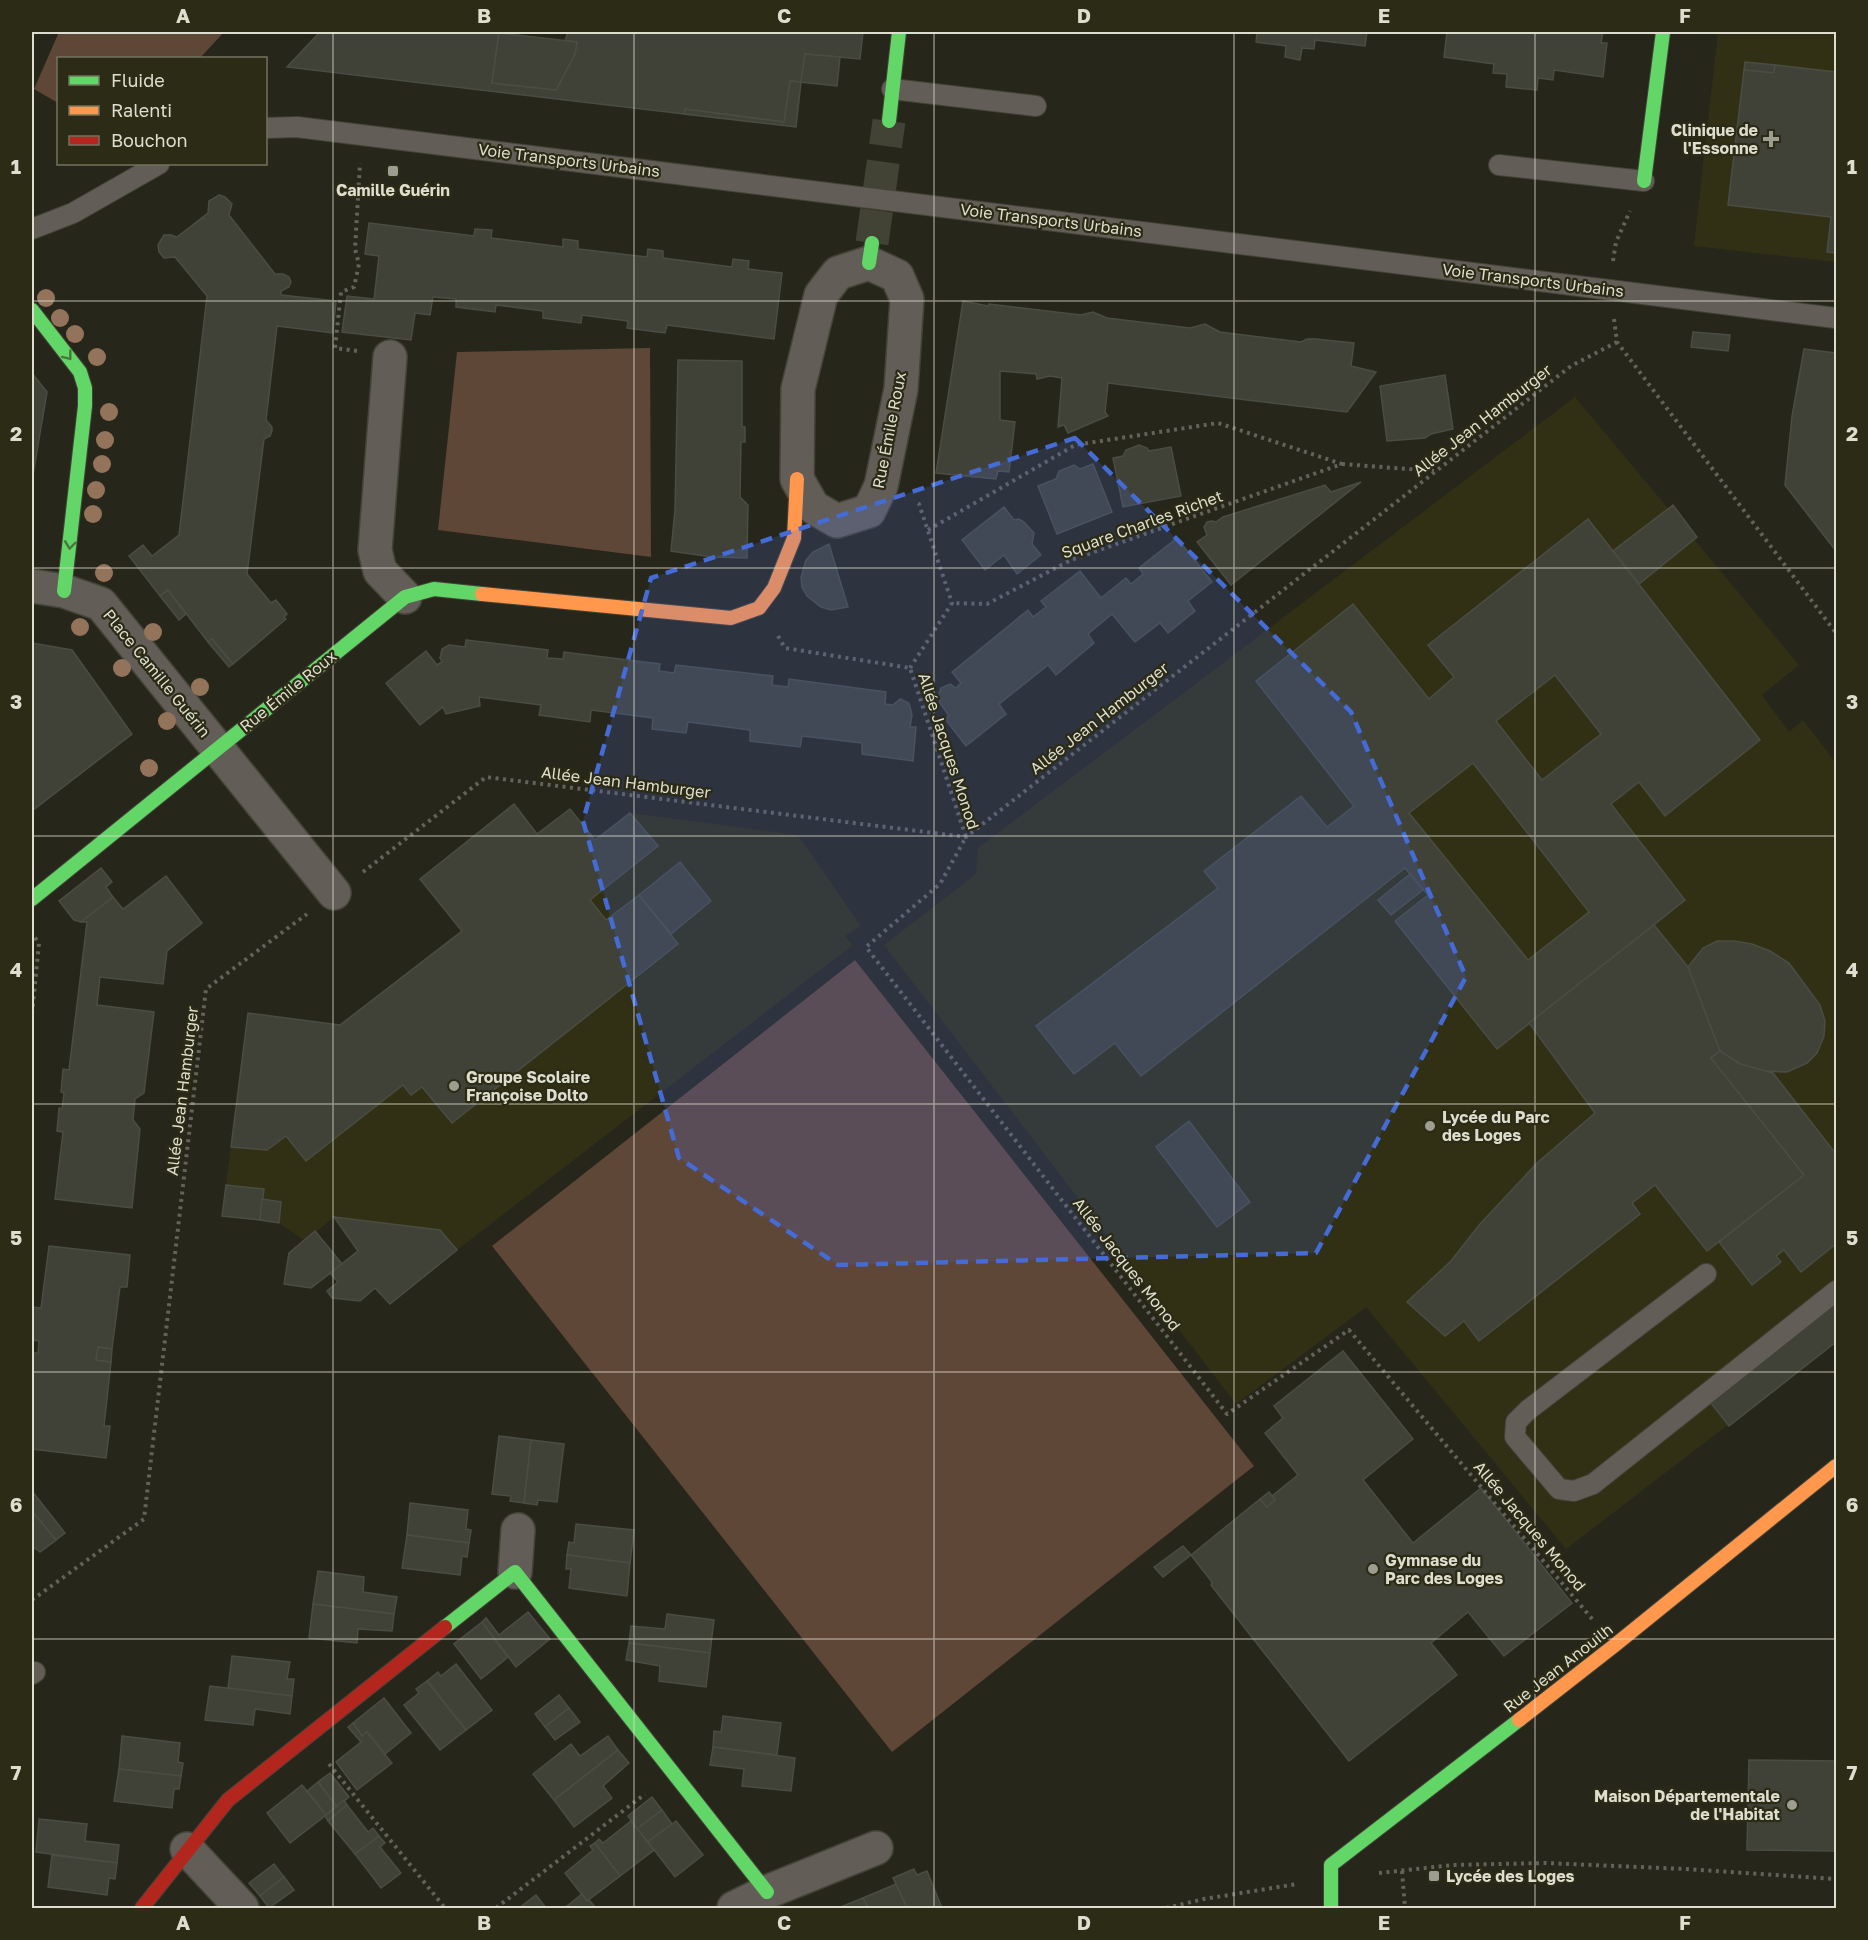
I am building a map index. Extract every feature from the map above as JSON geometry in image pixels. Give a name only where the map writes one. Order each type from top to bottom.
[{"type":"street","points":[[889,121],[899,32]]},
{"type":"street","points":[[1644,181],[1663,32]]},
{"type":"street","name":"Rue Émile Roux","points":[[32,899],[405,597],[434,589],[731,618],[759,608],[774,588],[794,538],[798,389],[820,294],[838,273],[871,253],[897,276],[907,299],[901,389],[881,486],[869,511],[794,538]]},
{"type":"street","points":[[32,310],[80,372],[84,388],[85,406],[64,591]]},
{"type":"street","points":[[390,357],[375,550],[380,571],[405,597]]},
{"type":"street","points":[[797,479],[813,507],[837,521]]},
{"type":"street","name":"Place Camille Guérin","points":[[32,586],[64,591],[101,604],[334,893]]},
{"type":"street","name":"Rue Jean Anouilh","points":[[1331,1908],[1330,1865],[1614,1645],[1836,1466]]},
{"type":"street","points":[[518,1530],[515,1572],[767,1892]]},
{"type":"street","points":[[142,1908],[228,1800],[515,1572]]},
{"type":"street","points":[[734,1908],[767,1892],[876,1848]]},
{"type":"street","points":[[187,1849],[242,1908]]},
{"type":"lane","points":[[892,89],[1036,106]]},
{"type":"lane","name":"Voie Transports Urbains","points":[[267,128],[297,127],[1836,318]]},
{"type":"lane","points":[[32,229],[73,213],[157,165]]},
{"type":"lane","points":[[1500,165],[1644,181]]},
{"type":"lane","points":[[1706,1274],[1537,1403],[1516,1422],[1515,1437],[1559,1489],[1574,1491],[1593,1485],[1836,1291]]},
{"type":"path","points":[[362,135],[355,249],[359,264],[354,286],[341,292],[335,348],[390,357]]},
{"type":"path","points":[[1644,181],[1616,242],[1610,289],[1617,342],[1836,633]]},
{"type":"path","name":"Allée Jean Hamburger","points":[[32,1600],[144,1519],[206,989],[486,777],[966,837],[1571,366],[1617,342]]},
{"type":"path","name":"Square Charles Richet","points":[[928,530],[1075,446],[1218,423],[1342,464],[1436,471]]},
{"type":"path","name":"Square Charles Richet","points":[[952,603],[987,604],[1071,560],[1342,464]]},
{"type":"path","points":[[881,486],[919,504],[952,603]]},
{"type":"path","name":"Allée Jacques Monod","points":[[910,668],[952,603]]},
{"type":"path","name":"Allée Jacques Monod","points":[[759,608],[785,648],[910,668]]},
{"type":"path","name":"Allée Jacques Monod","points":[[910,668],[966,837],[940,884],[866,947],[1227,1414],[1349,1330],[1614,1645]]},
{"type":"path","points":[[32,933],[39,943],[32,1014]]},
{"type":"path","points":[[307,1737],[445,1908]]},
{"type":"path","points":[[496,1908],[674,1773]]},
{"type":"path","points":[[1166,1908],[1204,1899],[1330,1879],[1453,1865],[1546,1863],[1836,1879]]},
{"type":"path","points":[[1402,1871],[1405,1908]]},
{"type":"highlighted area","points":[[1075,438],[1351,712],[1466,977],[1316,1253],[838,1265],[679,1158],[583,821],[651,578]]},
{"type":"shaded area","points":[[59,32],[224,32],[201,57],[57,57],[57,102],[34,89]]},
{"type":"shaded area","name":"Clinique de l'Essonne","points":[[1718,32],[1836,32],[1836,262],[1694,246]]},
{"type":"shaded area","points":[[650,348],[651,557],[438,530],[457,352]]},
{"type":"shaded area","name":"Lycée du Parc des Loges","points":[[1575,397],[1799,665],[1762,695],[1789,732],[1803,720],[1836,763],[1836,1342],[1566,1549],[1366,1307],[1236,1404],[884,945],[976,874],[978,848]]},
{"type":"shaded area","name":"Groupe Scolaire Françoise Dolto","points":[[514,804],[537,833],[570,809],[595,840],[630,813],[798,835],[861,926],[845,936],[853,945],[457,1250],[440,1230],[334,1217],[305,1241],[279,1223],[222,1216],[248,1013],[340,1025],[461,932],[420,879]]},
{"type":"shaded area","points":[[855,960],[1254,1466],[892,1752],[492,1246]]},
{"type":"building","points":[[320,32],[499,32],[492,83],[556,90],[575,54],[577,42],[565,41],[568,32],[863,32],[860,59],[805,54],[801,82],[790,81],[784,122],[685,109],[684,114],[287,67]]},
{"type":"building","points":[[1247,32],[1367,32],[1365,46],[1315,40],[1314,49],[1302,48],[1300,60],[1285,57],[1286,46],[1256,42],[1257,33]]},
{"type":"building","points":[[1447,32],[1603,32],[1601,43],[1607,43],[1603,77],[1554,70],[1553,80],[1538,78],[1537,90],[1506,87],[1507,74],[1493,73],[1494,64],[1444,57]]},
{"type":"building","points":[[499,33],[577,42],[575,54],[556,90],[492,83]]},
{"type":"building","points":[[805,54],[840,57],[837,86],[801,82]]},
{"type":"building","points":[[1745,62],[1775,65],[1774,73],[1744,70]]},
{"type":"building","points":[[1775,65],[1836,72],[1836,253],[1827,252],[1831,217],[1728,205],[1744,70],[1774,73]]},
{"type":"building","points":[[790,81],[801,82],[796,127],[684,114],[685,109],[784,122]]},
{"type":"building","points":[[219,195],[232,204],[229,215],[275,274],[289,277],[291,282],[289,287],[281,291],[281,295],[336,301],[333,333],[277,326],[266,420],[272,427],[272,431],[270,436],[264,439],[247,574],[271,603],[276,600],[287,614],[284,617],[286,619],[233,664],[212,639],[208,642],[168,590],[160,596],[129,556],[143,545],[152,556],[179,535],[207,296],[175,257],[164,258],[159,252],[158,245],[164,235],[177,237],[208,213],[209,201]]},
{"type":"building","points":[[369,223],[474,236],[475,229],[492,230],[491,238],[563,247],[563,239],[578,241],[578,249],[647,257],[648,249],[663,251],[663,258],[732,267],[733,259],[749,261],[748,269],[782,273],[774,339],[667,325],[665,333],[627,328],[628,321],[582,315],[581,323],[543,318],[543,311],[496,305],[495,312],[456,307],[456,299],[433,297],[430,315],[415,313],[411,340],[342,332],[347,296],[374,299],[379,256],[365,254]]},
{"type":"building","points":[[963,301],[988,306],[989,304],[1081,315],[1093,312],[1107,318],[1190,328],[1205,324],[1220,332],[1301,342],[1316,339],[1354,343],[1351,366],[1376,372],[1347,412],[1108,383],[1105,412],[1108,416],[1068,433],[1064,425],[1058,427],[1062,378],[1050,376],[1037,379],[1036,374],[1000,371],[1000,420],[1015,422],[1009,472],[998,471],[996,479],[936,473]]},
{"type":"building","points":[[1693,332],[1730,335],[1728,351],[1691,347]]},
{"type":"building","points":[[1804,349],[1836,353],[1836,551],[1785,485],[1792,416]]},
{"type":"building","points":[[678,360],[742,361],[742,427],[745,427],[745,442],[741,442],[740,497],[748,505],[747,558],[712,557],[671,551],[675,510]]},
{"type":"building","points":[[32,373],[47,392],[32,481]]},
{"type":"building","points":[[1445,375],[1453,429],[1431,434],[1425,438],[1387,441],[1380,386]]},
{"type":"building","points":[[1139,445],[1149,451],[1171,447],[1181,496],[1123,507],[1113,458],[1123,456],[1126,450]]},
{"type":"building","points":[[1093,464],[1112,512],[1057,534],[1038,486],[1056,479],[1059,471],[1074,465],[1080,469]]},
{"type":"building","points":[[1361,482],[1231,585],[1197,542],[1207,535],[1204,527],[1207,522],[1216,522],[1223,517],[1325,485],[1331,492]]},
{"type":"building","points":[[1673,505],[1697,537],[1639,584],[1613,551]]},
{"type":"building","points":[[1004,507],[1014,520],[1019,519],[1024,522],[1034,533],[1032,544],[1041,555],[1017,574],[1004,555],[985,570],[962,540]]},
{"type":"building","points":[[1588,519],[1760,740],[1665,816],[1639,782],[1611,804],[1685,900],[1497,1049],[1395,921],[1428,895],[1405,868],[1141,1076],[1115,1043],[1074,1074],[1036,1026],[1218,888],[1204,871],[1301,796],[1327,827],[1354,806],[1256,681],[1353,604],[1429,699],[1454,677],[1428,645]],"holes":[[[1555,675],[1601,734],[1542,780],[1496,721]],[[1473,763],[1589,912],[1528,960],[1409,813]]]},
{"type":"building","points":[[1177,538],[1212,582],[1188,601],[1195,611],[1168,633],[1160,623],[1135,642],[1112,614],[1088,634],[1094,643],[1056,675],[1048,665],[999,704],[1006,714],[966,746],[945,719],[949,716],[938,697],[941,688],[950,684],[956,688],[961,683],[952,672],[1028,610],[1033,617],[1046,607],[1041,601],[1080,571],[1101,598],[1126,578],[1131,584],[1143,574],[1139,568]]},
{"type":"building","points":[[829,544],[848,607],[831,610],[821,607],[807,596],[802,587],[801,577],[806,560],[813,552]]},
{"type":"building","points":[[168,590],[186,614],[179,620],[160,596]]},
{"type":"building","points":[[212,639],[233,664],[229,667],[208,642]]},
{"type":"building","points":[[466,640],[548,650],[547,658],[563,659],[564,652],[660,664],[659,671],[674,673],[676,665],[773,676],[772,685],[788,687],[789,679],[886,692],[885,704],[893,705],[900,699],[909,703],[912,715],[910,727],[916,727],[913,761],[862,754],[862,743],[802,736],[800,747],[750,741],[750,730],[688,722],[686,733],[652,729],[653,718],[591,710],[590,722],[539,715],[541,705],[479,697],[480,706],[446,714],[443,707],[420,725],[386,683],[426,651],[437,665],[442,662],[440,658],[442,649],[449,645],[465,647]]},
{"type":"building","points":[[32,643],[72,650],[132,734],[32,811]]},
{"type":"building","points":[[514,804],[537,834],[570,809],[595,840],[630,813],[658,846],[590,900],[606,920],[639,895],[678,944],[452,1123],[422,1087],[411,1095],[403,1085],[306,1161],[286,1136],[267,1150],[231,1147],[248,1013],[340,1025],[462,931],[420,879]]},
{"type":"building","points":[[680,862],[711,901],[671,934],[639,895]]},
{"type":"building","points":[[101,868],[112,882],[106,887],[113,897],[81,922],[74,920],[59,901]]},
{"type":"building","points":[[1410,874],[1423,890],[1391,915],[1378,900]]},
{"type":"building","points":[[166,876],[202,923],[167,951],[163,984],[100,977],[97,1005],[154,1012],[144,1093],[135,1099],[133,1120],[140,1129],[132,1208],[55,1199],[63,1132],[57,1131],[59,1108],[62,1109],[64,1093],[61,1092],[63,1069],[69,1070],[87,922],[81,922],[113,897],[123,909]]},
{"type":"building","points":[[1654,925],[1688,967],[1720,1051],[1711,1058],[1804,1175],[1707,1251],[1655,1185],[1632,1203],[1640,1214],[1479,1341],[1464,1321],[1445,1336],[1407,1302],[1451,1261],[1480,1224],[1537,1163],[1595,1113],[1529,1023]]},
{"type":"building","points":[[1717,941],[1752,944],[1770,951],[1789,963],[1820,1005],[1825,1021],[1824,1036],[1817,1053],[1807,1063],[1787,1072],[1763,1071],[1740,1064],[1720,1051],[1688,967],[1703,948]]},
{"type":"building","points":[[1720,1051],[1740,1064],[1773,1073],[1836,1154],[1836,1244],[1801,1272],[1784,1250],[1776,1256],[1781,1262],[1752,1285],[1719,1242],[1804,1175],[1711,1058]]},
{"type":"building","points":[[1189,1121],[1250,1202],[1217,1227],[1156,1147]]},
{"type":"building","points":[[226,1185],[264,1189],[260,1220],[222,1216]]},
{"type":"building","points":[[262,1199],[281,1202],[279,1223],[260,1220]]},
{"type":"building","points":[[334,1217],[440,1230],[457,1250],[390,1304],[375,1288],[360,1301],[332,1298],[327,1291],[338,1282],[330,1273],[358,1251]]},
{"type":"building","points":[[315,1231],[342,1264],[311,1288],[284,1284],[289,1253]]},
{"type":"building","points":[[49,1246],[130,1255],[127,1287],[120,1287],[112,1349],[98,1347],[96,1360],[111,1362],[104,1426],[110,1426],[106,1458],[32,1449],[32,1353],[38,1353],[39,1341],[32,1340],[32,1307],[41,1308]]},
{"type":"building","points":[[1836,1304],[1836,1342],[1729,1426],[1710,1402]]},
{"type":"building","points":[[98,1347],[112,1349],[111,1362],[96,1360]]},
{"type":"building","name":"Gymnase du Parc des Loges","points":[[1343,1351],[1413,1439],[1363,1480],[1413,1543],[1481,1488],[1572,1603],[1504,1656],[1468,1612],[1431,1643],[1457,1675],[1349,1761],[1211,1585],[1212,1582],[1191,1555],[1260,1499],[1267,1507],[1275,1500],[1272,1496],[1298,1475],[1265,1433],[1283,1418],[1274,1406]]},
{"type":"building","points":[[499,1436],[531,1440],[524,1503],[510,1501],[511,1496],[492,1494]]},
{"type":"building","points":[[531,1440],[564,1444],[557,1502],[538,1500],[537,1505],[524,1503]]},
{"type":"building","points":[[32,1491],[65,1533],[56,1540],[32,1511]]},
{"type":"building","points":[[1269,1492],[1275,1500],[1267,1507],[1260,1499]]},
{"type":"building","points":[[410,1503],[468,1510],[466,1529],[471,1530],[469,1543],[407,1535]]},
{"type":"building","points":[[32,1511],[56,1540],[40,1552],[35,1548],[32,1551]]},
{"type":"building","points":[[576,1524],[634,1530],[630,1563],[567,1555],[569,1542],[574,1543]]},
{"type":"building","points":[[407,1535],[469,1543],[467,1557],[462,1556],[460,1575],[402,1568]]},
{"type":"building","points":[[1183,1546],[1191,1555],[1163,1577],[1154,1567]]},
{"type":"building","points":[[567,1555],[630,1563],[627,1596],[569,1588],[571,1569],[566,1569]]},
{"type":"building","points":[[318,1571],[364,1577],[363,1592],[397,1597],[394,1614],[313,1604]]},
{"type":"building","points":[[313,1604],[394,1614],[392,1631],[358,1629],[357,1643],[309,1638]]},
{"type":"building","points":[[528,1612],[550,1639],[516,1667],[482,1622],[486,1618],[499,1635]]},
{"type":"building","points":[[667,1614],[714,1620],[710,1653],[629,1643],[631,1626],[665,1629]]},
{"type":"building","points":[[482,1622],[508,1657],[481,1679],[454,1644]]},
{"type":"building","points":[[629,1643],[710,1653],[706,1687],[659,1681],[660,1666],[626,1660]]},
{"type":"building","points":[[232,1656],[290,1662],[287,1679],[294,1679],[292,1696],[228,1688]]},
{"type":"building","points":[[456,1664],[492,1710],[466,1730],[427,1681],[438,1672],[441,1676]]},
{"type":"building","points":[[427,1681],[466,1730],[440,1750],[404,1705],[419,1693],[416,1689]]},
{"type":"building","points":[[210,1686],[292,1696],[290,1714],[255,1709],[253,1725],[205,1720]]},
{"type":"building","points":[[559,1695],[569,1708],[545,1727],[535,1714]]},
{"type":"building","points":[[384,1698],[411,1733],[385,1754],[367,1732],[362,1736],[353,1723]]},
{"type":"building","points":[[569,1708],[580,1722],[555,1740],[545,1727]]},
{"type":"building","points":[[723,1716],[781,1723],[777,1755],[713,1747],[714,1731],[721,1732]]},
{"type":"building","points":[[353,1723],[362,1736],[367,1732],[392,1763],[357,1790],[336,1762],[361,1742],[348,1727]]},
{"type":"building","points":[[122,1736],[180,1743],[178,1762],[183,1763],[181,1776],[119,1769]]},
{"type":"building","points":[[608,1736],[618,1750],[554,1800],[533,1774],[571,1744],[580,1756]]},
{"type":"building","points":[[713,1747],[795,1758],[791,1791],[742,1786],[744,1769],[710,1765]]},
{"type":"building","points":[[618,1750],[629,1763],[603,1786],[612,1798],[574,1827],[554,1800]]},
{"type":"building","name":"Maison Départementale de l'Habitat","points":[[1749,1760],[1836,1761],[1836,1851],[1747,1850]]},
{"type":"building","points":[[119,1769],[181,1776],[179,1789],[174,1789],[172,1808],[114,1801]]},
{"type":"building","points":[[330,1773],[349,1797],[337,1807],[318,1782]]},
{"type":"building","points":[[318,1782],[337,1807],[326,1815],[307,1791]]},
{"type":"building","points":[[302,1785],[326,1815],[290,1843],[267,1813]]},
{"type":"building","points":[[652,1797],[662,1810],[637,1829],[628,1816]]},
{"type":"building","points":[[344,1800],[347,1805],[328,1821],[325,1816]]},
{"type":"building","points":[[347,1805],[368,1832],[373,1828],[379,1836],[355,1854],[328,1821]]},
{"type":"building","points":[[662,1810],[672,1824],[648,1842],[637,1829]]},
{"type":"building","points":[[39,1819],[87,1824],[85,1841],[119,1845],[117,1863],[36,1852]]},
{"type":"building","points":[[631,1821],[654,1850],[620,1876],[595,1843],[599,1839],[603,1843]]},
{"type":"building","points":[[676,1821],[703,1855],[675,1877],[648,1842]]},
{"type":"building","points":[[379,1836],[385,1843],[380,1847],[401,1873],[381,1888],[355,1854]]},
{"type":"building","points":[[595,1843],[620,1876],[587,1901],[565,1873],[593,1850],[590,1846]]},
{"type":"building","points":[[52,1855],[117,1863],[115,1879],[109,1878],[107,1895],[48,1887]]},
{"type":"building","points":[[274,1864],[284,1877],[260,1896],[249,1883]]},
{"type":"building","points":[[914,1869],[917,1875],[927,1871],[942,1908],[907,1908],[893,1878]]},
{"type":"building","points":[[284,1877],[294,1890],[269,1908],[260,1896]]},
{"type":"building","points":[[896,1884],[907,1908],[868,1908],[863,1898]]},
{"type":"building","points":[[582,1894],[596,1908],[569,1908],[567,1906]]},
{"type":"building","points":[[536,1895],[546,1908],[519,1908]]},
{"type":"building","points":[[863,1898],[868,1908],[838,1908]]},
{"type":"tunnel","points":[[872,243],[889,121]]},
{"type":"traffic: fast","points":[[889,121],[899,32]]},
{"type":"traffic: fast","points":[[1644,181],[1663,32]]},
{"type":"traffic: fast","points":[[869,263],[872,243]]},
{"type":"traffic: fast","points":[[32,310],[80,372],[85,388],[85,406],[64,591]]},
{"type":"traffic: fast","points":[[32,899],[405,597],[434,589],[482,594]]},
{"type":"traffic: fast","points":[[445,1627],[515,1572],[767,1892]]},
{"type":"traffic: fast","points":[[1331,1908],[1331,1865],[1519,1720]]},
{"type":"traffic: slow","points":[[482,594],[731,618],[759,608],[774,588],[794,538],[797,479]]},
{"type":"traffic: slow","points":[[1519,1720],[1836,1466]]},
{"type":"traffic: jam","points":[[142,1908],[228,1800],[445,1627]]},
{"type":"place","name":"Clinique de l'Essonne","points":[[1771,139]]},
{"type":"place","name":"Camille Guérin","points":[[393,171]]},
{"type":"place","name":"Groupe Scolaire Françoise Dolto","points":[[454,1086]]},
{"type":"place","name":"Lycée du Parc des Loges","points":[[1430,1126]]},
{"type":"place","name":"Gymnase du Parc des Loges","points":[[1373,1569]]},
{"type":"place","name":"Maison Départementale de l'Habitat","points":[[1792,1805]]},
{"type":"place","name":"Lycée des Loges","points":[[1434,1876]]}]
